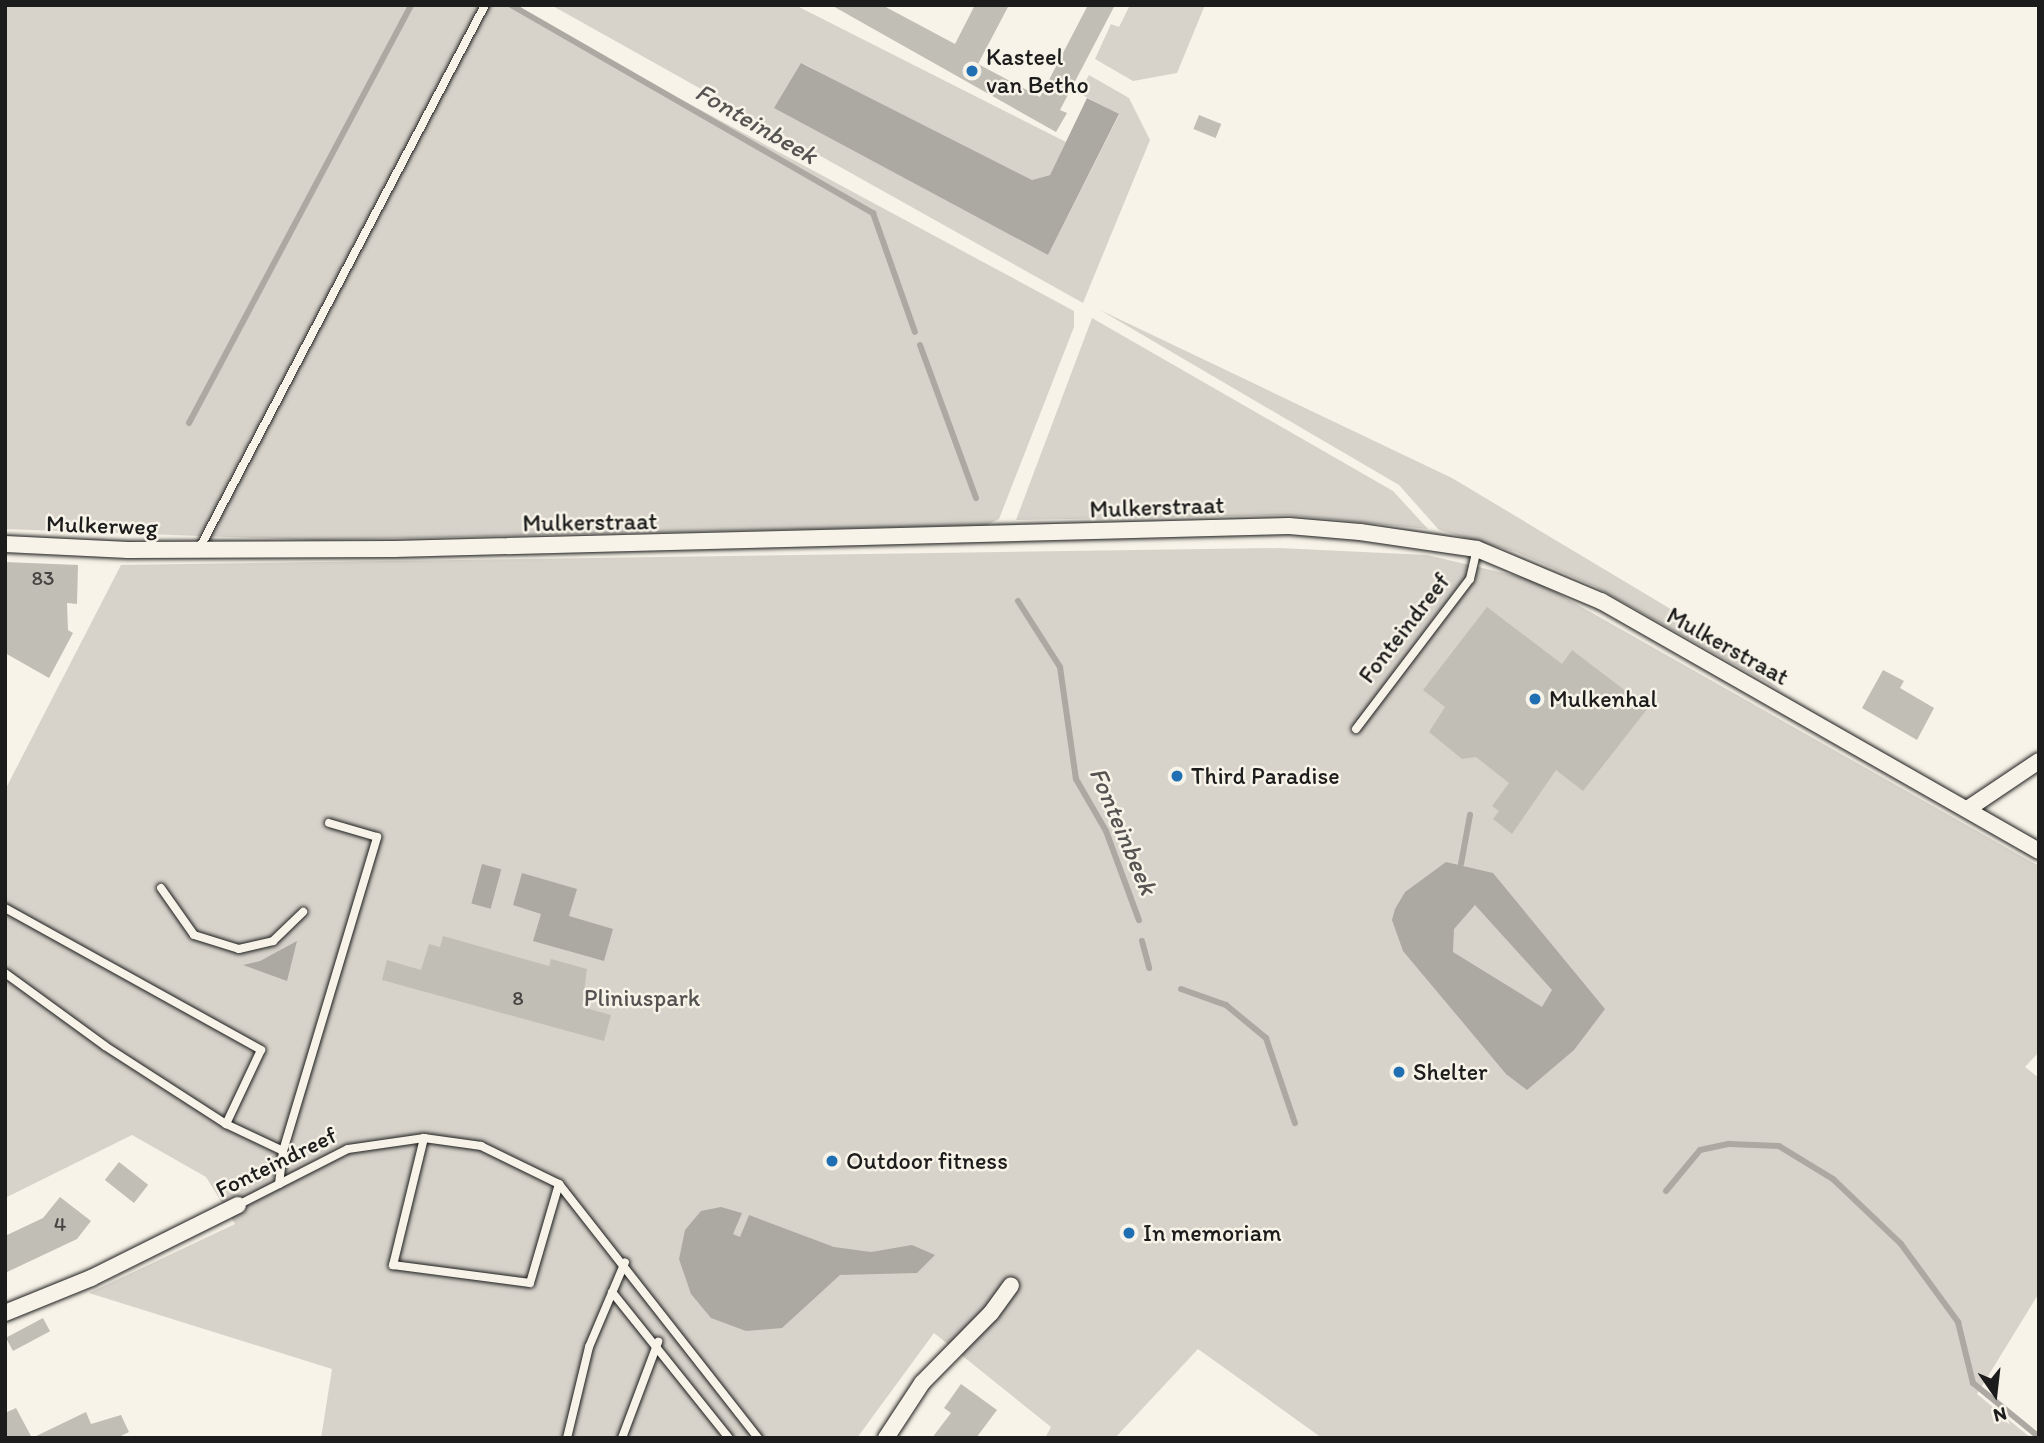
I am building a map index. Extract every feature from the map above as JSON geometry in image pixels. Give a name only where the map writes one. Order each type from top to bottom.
[{"type":"street","name":"Mulkerstraat","points":[[198,551],[1289,526],[1477,549],[1601,601],[1969,808],[2039,851]]},
{"type":"street","name":"Mulkerweg","points":[[5,544],[198,551]]},
{"type":"street","points":[[1969,808],[2039,761]]},
{"type":"street","name":"Fonteindreef","points":[[5,1313],[91,1278],[238,1205]]},
{"type":"street","points":[[886,1438],[922,1383],[991,1313],[1011,1285]]},
{"type":"lane","points":[[198,551],[485,5]]},
{"type":"lane","name":"Fonteindreef","points":[[1356,729],[1470,579],[1477,549]]},
{"type":"lane","points":[[279,1184],[283,1152],[377,837],[329,823]]},
{"type":"lane","points":[[162,888],[194,935],[239,949],[273,941],[303,912]]},
{"type":"lane","points":[[5,908],[261,1050],[226,1124]]},
{"type":"lane","points":[[5,973],[104,1046],[226,1124],[283,1152]]},
{"type":"lane","points":[[424,1138],[393,1265],[530,1283],[559,1184]]},
{"type":"lane","name":"Fonteindreef","points":[[238,1205],[348,1149],[424,1138],[481,1146],[559,1184],[625,1262],[758,1438]]},
{"type":"lane","points":[[568,1438],[589,1347],[625,1262]]},
{"type":"lane","points":[[612,1292],[658,1342],[729,1438]]},
{"type":"lane","points":[[622,1438],[658,1342]]},
{"type":"green space","points":[[5,5],[506,5],[1074,311],[1074,327],[999,519],[987,525],[314,540],[5,529]]},
{"type":"green space","points":[[551,5],[795,5],[1066,142],[1050,175],[1032,180],[1011,174],[802,63],[1048,255],[1119,115],[1079,93],[1089,75],[1129,98],[1150,140],[1083,303]]},
{"type":"green space","points":[[1130,5],[1205,5],[1177,73],[1133,81],[1095,59],[1111,24],[1119,27]]},
{"type":"green space","points":[[1100,310],[1452,478],[1694,623],[1782,691],[1596,587],[1516,552],[1439,530],[1399,485]]},
{"type":"green space","points":[[1092,318],[1393,491],[1428,529],[1288,515],[1016,520]]},
{"type":"green space","name":"Pliniuspark","points":[[1279,548],[1427,555],[1534,580],[2039,866],[2039,1052],[2025,1067],[2039,1078],[2039,1293],[1977,1394],[2031,1438],[1322,1438],[1198,1349],[1115,1438],[1045,1438],[1051,1427],[934,1333],[857,1438],[321,1438],[332,1369],[89,1293],[235,1224],[206,1177],[132,1135],[5,1198],[5,790],[121,565]]},
{"type":"shaded area","points":[[801,63],[1032,180],[1050,175],[1087,98],[1119,114],[1048,255],[774,108]]},
{"type":"shaded area","points":[[1446,862],[1493,873],[1605,1009],[1574,1050],[1527,1090],[1506,1074],[1403,951],[1392,920],[1405,892]],"holes":[[[1475,905],[1552,990],[1542,1007],[1453,952],[1454,929]]]},
{"type":"shaded area","points":[[482,864],[501,869],[491,909],[471,904]]},
{"type":"shaded area","points":[[522,873],[577,889],[569,916],[613,929],[604,961],[533,941],[541,914],[513,905]]},
{"type":"shaded area","points":[[297,941],[287,981],[243,965],[260,961]]},
{"type":"shaded area","points":[[721,1207],[742,1213],[733,1234],[740,1237],[749,1215],[834,1247],[871,1252],[912,1245],[935,1255],[917,1273],[840,1275],[782,1328],[746,1331],[711,1318],[691,1294],[679,1259],[685,1230],[701,1211]]},
{"type":"building","name":"Kasteel van Betho","points":[[831,5],[882,5],[955,44],[975,5],[1009,5],[978,64],[1040,97],[1088,5],[1115,5],[1060,110],[1067,113],[1056,132]]},
{"type":"building","points":[[1199,115],[1221,124],[1216,138],[1193,129]]},
{"type":"building","points":[[5,562],[78,565],[77,604],[67,603],[68,630],[73,633],[49,678],[5,653]]},
{"type":"building","name":"Mulkenhal","points":[[1487,607],[1562,664],[1572,650],[1648,708],[1583,791],[1556,770],[1512,834],[1493,819],[1499,811],[1492,806],[1509,783],[1476,757],[1462,759],[1429,732],[1445,707],[1423,690]]},
{"type":"building","points":[[1883,670],[1904,681],[1900,688],[1934,708],[1917,740],[1862,708]]},
{"type":"building","points":[[443,936],[549,966],[551,959],[587,969],[582,1007],[611,1015],[604,1041],[382,980],[387,960],[421,970],[429,944],[440,947]]},
{"type":"building","points":[[119,1162],[148,1185],[134,1203],[105,1180]]},
{"type":"building","points":[[60,1197],[91,1221],[77,1239],[5,1273],[5,1236],[43,1218]]},
{"type":"building","points":[[43,1318],[50,1331],[13,1351],[6,1338]]},
{"type":"building","points":[[961,1384],[997,1410],[976,1438],[932,1438],[951,1413],[944,1408]]},
{"type":"building","points":[[16,1408],[32,1438],[5,1438],[5,1413]]},
{"type":"building","points":[[86,1412],[91,1424],[121,1415],[129,1432],[117,1438],[32,1438]]},
{"type":"waterway","name":"Fonteinbeek","points":[[189,423],[411,5]]},
{"type":"waterway","name":"Fonteinbeek","points":[[511,5],[873,213],[915,332]]},
{"type":"waterway","name":"Fonteinbeek","points":[[920,345],[976,498]]},
{"type":"waterway","name":"Fonteinbeek","points":[[1018,601],[1060,667],[1076,779],[1106,831],[1139,920]]},
{"type":"waterway","points":[[1461,864],[1470,815]]},
{"type":"waterway","name":"Fonteinbeek","points":[[1142,941],[1149,968]]},
{"type":"waterway","name":"Fonteinbeek","points":[[1181,989],[1226,1005],[1266,1038],[1295,1123]]},
{"type":"waterway","points":[[1666,1191],[1700,1150],[1729,1144],[1779,1146],[1833,1179],[1901,1244],[1958,1322],[1973,1383],[2039,1437]]},
{"type":"place","name":"Kasteel van Betho","points":[[972,71]]},
{"type":"place","name":"Mulkenhal","points":[[1535,699]]},
{"type":"place","name":"Third Paradise","points":[[1177,776]]},
{"type":"place","name":"Shelter","points":[[1399,1072]]},
{"type":"place","name":"Outdoor fitness","points":[[832,1161]]},
{"type":"place","name":"In memoriam","points":[[1129,1233]]}]
